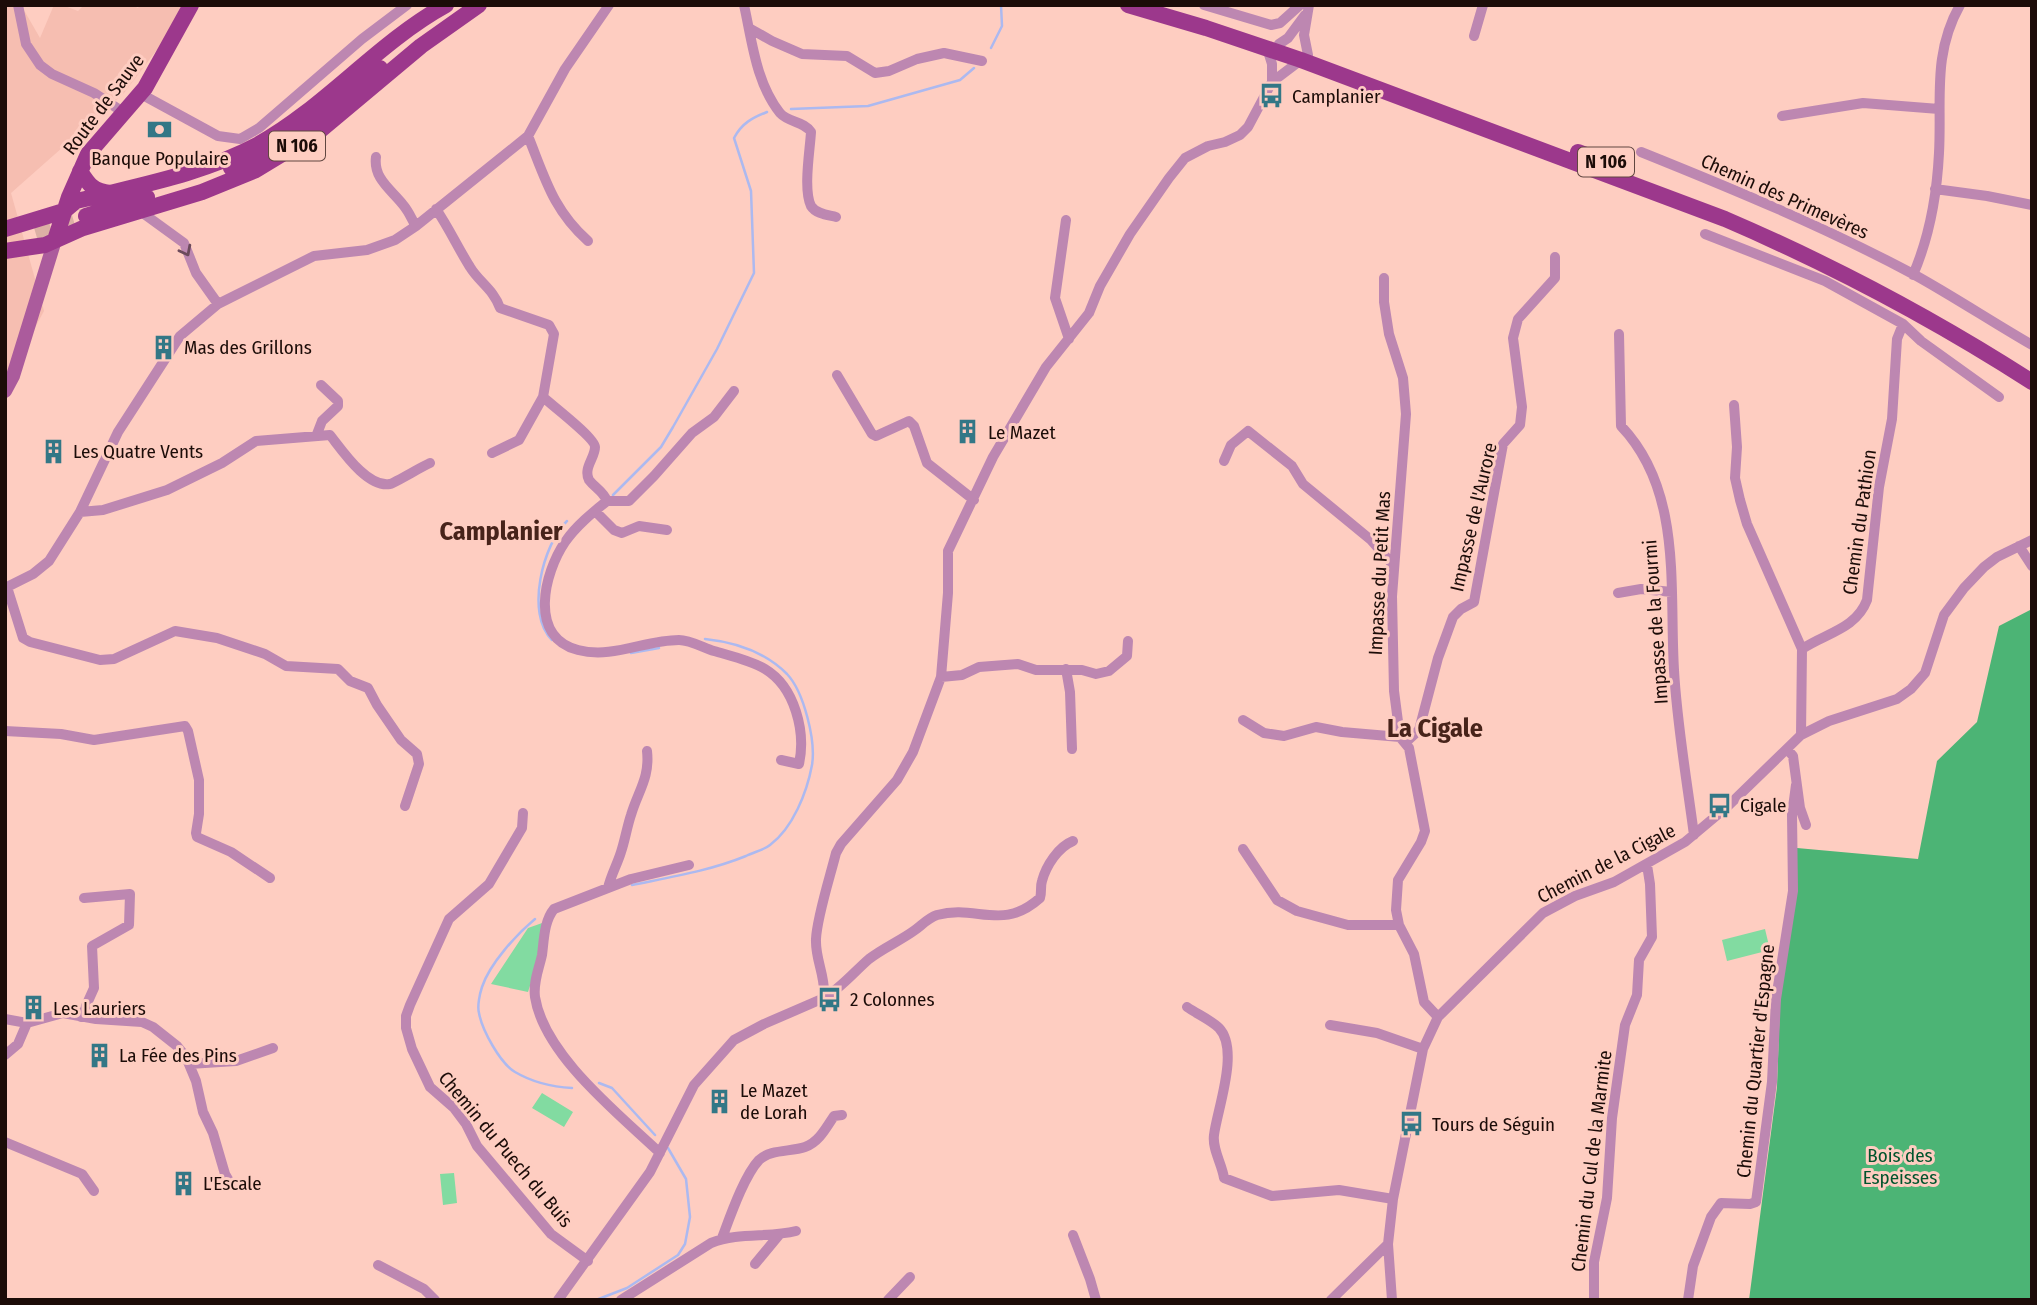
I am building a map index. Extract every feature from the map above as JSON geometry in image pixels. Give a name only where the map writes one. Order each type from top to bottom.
[{"type":"main road","name":"Route de Sauve","points":[[5,391],[13,376],[64,211],[88,154],[141,94],[191,5]]},
{"type":"main road","points":[[80,171],[91,187],[110,193],[193,171],[258,144],[306,112],[404,33],[446,5]]},
{"type":"main road","name":"N 106","points":[[5,251],[35,247],[55,240],[85,215],[200,181],[276,147],[464,5]]},
{"type":"main road","name":"N 106","points":[[85,215],[140,211],[202,192],[256,170],[317,133],[421,47],[479,5]]},
{"type":"main road","name":"N 106","points":[[1128,5],[1273,46]]},
{"type":"main road","name":"N 106","points":[[1158,5],[1604,161],[1789,235],[1885,283],[2028,368]]},
{"type":"main road","name":"N 106","points":[[1305,57],[1787,246],[1919,313],[2032,382]]},
{"type":"main road","points":[[5,229],[64,211],[76,201],[85,215],[110,193]]},
{"type":"main road","points":[[5,240],[35,231]]},
{"type":"street","points":[[18,5],[26,44],[40,65],[52,74],[92,92],[123,112]]},
{"type":"street","points":[[141,94],[218,136],[240,139],[259,128],[362,39],[407,5]]},
{"type":"street","points":[[405,806],[419,764],[417,754],[401,740],[368,688],[350,684],[338,669],[286,666],[265,654],[229,642],[175,631],[114,659],[100,660],[79,656],[23,638],[6,587],[33,574],[49,561],[80,512],[118,432],[180,336],[218,304],[314,256],[367,250],[395,240],[416,226],[527,136],[565,69],[608,5]]},
{"type":"street","points":[[744,5],[760,76],[778,110],[787,120],[807,126],[811,132],[808,184],[811,207],[817,212],[836,217]]},
{"type":"street","points":[[1204,5],[1272,25],[1306,7]]},
{"type":"street","points":[[1474,36],[1483,5]]},
{"type":"street","points":[[1913,275],[1921,256],[1935,190],[1939,154],[1940,58],[1960,5]]},
{"type":"street","points":[[1272,82],[1273,46],[1288,38],[1306,7]]},
{"type":"street","points":[[824,998],[825,984],[817,954],[816,937],[836,853],[897,780],[913,752],[941,677],[948,593],[948,551],[993,457],[1046,367],[1089,313],[1100,286],[1130,234],[1169,178],[1185,158],[1208,146],[1240,135],[1248,127],[1272,82],[1305,57],[1306,7]]},
{"type":"street","points":[[749,28],[802,54],[847,56],[875,73],[889,71],[917,59],[944,54],[982,61]]},
{"type":"street","points":[[1782,117],[1863,103],[1939,109]]},
{"type":"street","points":[[527,136],[554,203],[569,225],[588,241]]},
{"type":"street","name":"Chemin des Primevères","points":[[1641,152],[1753,197],[1913,275],[2032,345]]},
{"type":"street","points":[[376,157],[374,167],[383,183],[404,206],[416,226]]},
{"type":"street","points":[[1935,190],[2032,205]]},
{"type":"street","points":[[436,209],[472,270],[496,298],[500,307],[549,326],[554,334],[543,397],[519,440],[492,453]]},
{"type":"street","points":[[140,211],[184,243],[197,274],[218,304]]},
{"type":"street","points":[[1066,220],[1055,298],[1069,339]]},
{"type":"street","points":[[1705,234],[1825,281],[1903,324],[1921,341],[1999,397]]},
{"type":"street","name":"Impasse de l'Aurore","points":[[1403,739],[1419,730],[1438,658],[1453,617],[1474,602],[1503,444],[1520,425],[1522,407],[1513,338],[1518,319],[1555,278],[1555,257]]},
{"type":"street","name":"Impasse du Petit Mas","points":[[1384,278],[1384,302],[1389,334],[1405,393],[1406,414],[1392,596],[1393,670],[1403,739],[1409,748],[1425,831],[1398,880],[1395,910],[1399,925],[1414,954],[1424,1002],[1438,1017]]},
{"type":"street","name":"Chemin du Pathion","points":[[1802,649],[1854,621],[1862,613],[1867,600],[1879,487],[1893,409],[1896,339],[1903,324]]},
{"type":"street","name":"Impasse de la Fourmi","points":[[1619,334],[1621,426],[1650,465],[1669,535],[1674,671],[1694,835]]},
{"type":"street","points":[[837,376],[872,434],[876,436],[908,421],[914,426],[927,463],[974,500]]},
{"type":"street","points":[[317,434],[323,421],[338,406],[338,401],[321,385]]},
{"type":"street","points":[[543,397],[566,419],[587,433],[594,442],[595,449],[587,471],[589,480],[606,497],[629,500],[654,477],[692,433],[714,417],[734,391]]},
{"type":"street","points":[[1734,405],[1737,447],[1735,478],[1740,500],[1747,524],[1802,649],[1801,735]]},
{"type":"street","points":[[1224,461],[1231,445],[1248,431],[1292,466],[1303,484],[1371,540],[1394,566]]},
{"type":"street","points":[[80,512],[103,510],[167,490],[222,463],[256,441],[330,435],[356,468],[384,484],[392,484],[430,463]]},
{"type":"street","points":[[606,497],[565,541],[547,580],[544,607],[548,625],[564,644],[576,650],[606,652],[681,640],[766,669],[785,688],[796,712],[803,745],[799,764],[781,760]]},
{"type":"street","points":[[595,511],[614,530],[622,533],[639,527],[667,530]]},
{"type":"street","name":"Chemin de la Cigale","points":[[1392,1300],[1388,1244],[1393,1199],[1423,1049],[1438,1017],[1543,913],[1647,865],[1694,835],[1801,735],[1829,721],[1897,699],[1911,689],[1925,673],[1944,615],[1984,567],[2032,540]]},
{"type":"street","points":[[2020,546],[2032,566]]},
{"type":"street","points":[[1618,593],[1641,589],[1672,592]]},
{"type":"street","points":[[941,677],[962,675],[979,667],[1018,664],[1036,670],[1083,670],[1096,674],[1109,671],[1127,656],[1128,641]]},
{"type":"street","points":[[1066,669],[1070,692],[1072,749]]},
{"type":"street","points":[[1243,720],[1264,733],[1284,736],[1316,727],[1403,739]]},
{"type":"street","points":[[5,731],[61,734],[94,740],[185,726],[199,780],[197,837],[231,852],[270,878]]},
{"type":"street","points":[[1787,749],[1793,756],[1796,785],[1807,825]]},
{"type":"street","points":[[608,888],[631,813],[646,780],[647,751]]},
{"type":"street","name":"Chemin du Quartier d'Espagne","points":[[1688,1300],[1693,1266],[1711,1217],[1721,1203],[1756,1202],[1772,1082],[1776,999],[1793,891],[1792,816],[1796,785]]},
{"type":"street","name":"Chemin du Puech du Buis","points":[[523,813],[522,828],[489,884],[449,919],[406,1016],[406,1028],[412,1049],[430,1087],[448,1101],[463,1119],[477,1146],[551,1234],[587,1261]]},
{"type":"street","points":[[558,1300],[650,1172],[694,1085],[734,1040],[836,991],[870,958],[936,915],[962,913],[1003,917],[1018,913],[1034,904],[1040,898],[1043,879],[1061,847],[1073,841]]},
{"type":"street","points":[[1243,849],[1277,900],[1297,911],[1348,925],[1399,925]]},
{"type":"street","name":"Chemin du Cul de la Marmite","points":[[1594,1300],[1594,1262],[1607,1198],[1612,1118],[1625,1025],[1637,995],[1639,960],[1652,937],[1647,865]]},
{"type":"street","points":[[660,1153],[580,1075],[558,1049],[536,1000],[535,980],[550,914],[554,909],[631,879],[689,866]]},
{"type":"street","points":[[81,1017],[93,988],[92,946],[129,925],[130,894],[85,898]]},
{"type":"street","points":[[1187,1007],[1219,1027],[1226,1046],[1227,1064],[1213,1143],[1224,1178],[1272,1196],[1339,1190],[1393,1199]]},
{"type":"street","points":[[5,1019],[27,1023],[63,1013],[142,1022],[153,1027],[177,1046],[189,1064],[203,1112],[213,1133],[225,1174],[232,1186]]},
{"type":"street","points":[[5,1055],[18,1044],[27,1023]]},
{"type":"street","points":[[1330,1025],[1377,1033],[1423,1049]]},
{"type":"street","points":[[189,1064],[236,1061],[273,1048]]},
{"type":"street","points":[[722,1238],[738,1196],[759,1160],[767,1155],[806,1147],[818,1139],[834,1116],[842,1115]]},
{"type":"street","points":[[5,1142],[82,1174],[94,1191]]},
{"type":"street","points":[[621,1300],[722,1238],[754,1234],[779,1236],[796,1231]]},
{"type":"street","points":[[1073,1235],[1096,1300]]},
{"type":"street","points":[[755,1264],[779,1236]]},
{"type":"street","points":[[1331,1300],[1388,1244]]},
{"type":"street","points":[[379,1265],[424,1289],[435,1300]]},
{"type":"street","points":[[888,1300],[910,1277]]},
{"type":"shaded area","points":[[5,5],[14,5],[25,12],[40,38],[54,5],[78,11],[84,5],[132,5],[138,8],[140,5],[191,5],[124,93],[11,193],[44,311],[5,383]]},
{"type":"green space","name":"Bois des Espeisses","points":[[2032,609],[2032,1300],[1749,1300],[1777,1087],[1780,1003],[1797,848],[1918,859],[1937,761],[1977,722],[1999,626]]},
{"type":"green space","points":[[545,922],[538,961],[528,992],[491,984],[528,928]]},
{"type":"green space","points":[[1765,929],[1770,950],[1727,961],[1722,940]]},
{"type":"green space","points":[[542,1093],[573,1112],[564,1127],[532,1108]]},
{"type":"green space","points":[[454,1173],[457,1203],[443,1205],[440,1174]]},
{"type":"waterway","points":[[991,48],[1002,26],[1001,5]]},
{"type":"waterway","points":[[791,109],[868,106],[960,80],[974,68]]},
{"type":"waterway","points":[[613,495],[661,447],[717,349],[754,273],[751,191],[734,138],[740,128],[767,112]]},
{"type":"waterway","points":[[552,640],[544,628],[540,614],[540,579],[551,546],[567,521]]},
{"type":"waterway","points":[[632,885],[718,866],[768,847],[786,829],[807,786],[812,765],[812,743],[803,704],[793,682],[778,666],[759,654],[705,639]]},
{"type":"waterway","points":[[631,653],[659,648]]},
{"type":"waterway","points":[[535,919],[512,941],[491,968],[481,990],[479,1013],[492,1046],[509,1068],[535,1081],[572,1088]]},
{"type":"waterway","points":[[599,1083],[612,1088],[655,1135]]},
{"type":"waterway","points":[[596,1300],[627,1288],[678,1255],[685,1244],[690,1217],[686,1179],[668,1148]]},
{"type":"tunnel","points":[[35,231],[86,216]]},
{"type":"place","name":"Camplanier","points":[[1272,96]]},
{"type":"place","name":"Banque Populaire","points":[[160,130]]},
{"type":"place","name":"Mas des Grillons","points":[[164,347]]},
{"type":"place","name":"Le Mazet","points":[[968,432]]},
{"type":"place","name":"Les Quatre Vents","points":[[53,451]]},
{"type":"place","name":"Cigale","points":[[1720,805]]},
{"type":"place","name":"2 Colonnes","points":[[830,999]]},
{"type":"place","name":"Les Lauriers","points":[[33,1008]]},
{"type":"place","name":"La Fée des Pins","points":[[99,1055]]},
{"type":"place","name":"Le Mazet de Lorah","points":[[720,1101]]},
{"type":"place","name":"Tours de Séguin","points":[[1412,1124]]},
{"type":"place","name":"L'Escale","points":[[183,1183]]},
{"type":"district","name":"Camplanier","points":[[501,531]]},
{"type":"district","name":"La Cigale","points":[[1435,728]]}]
